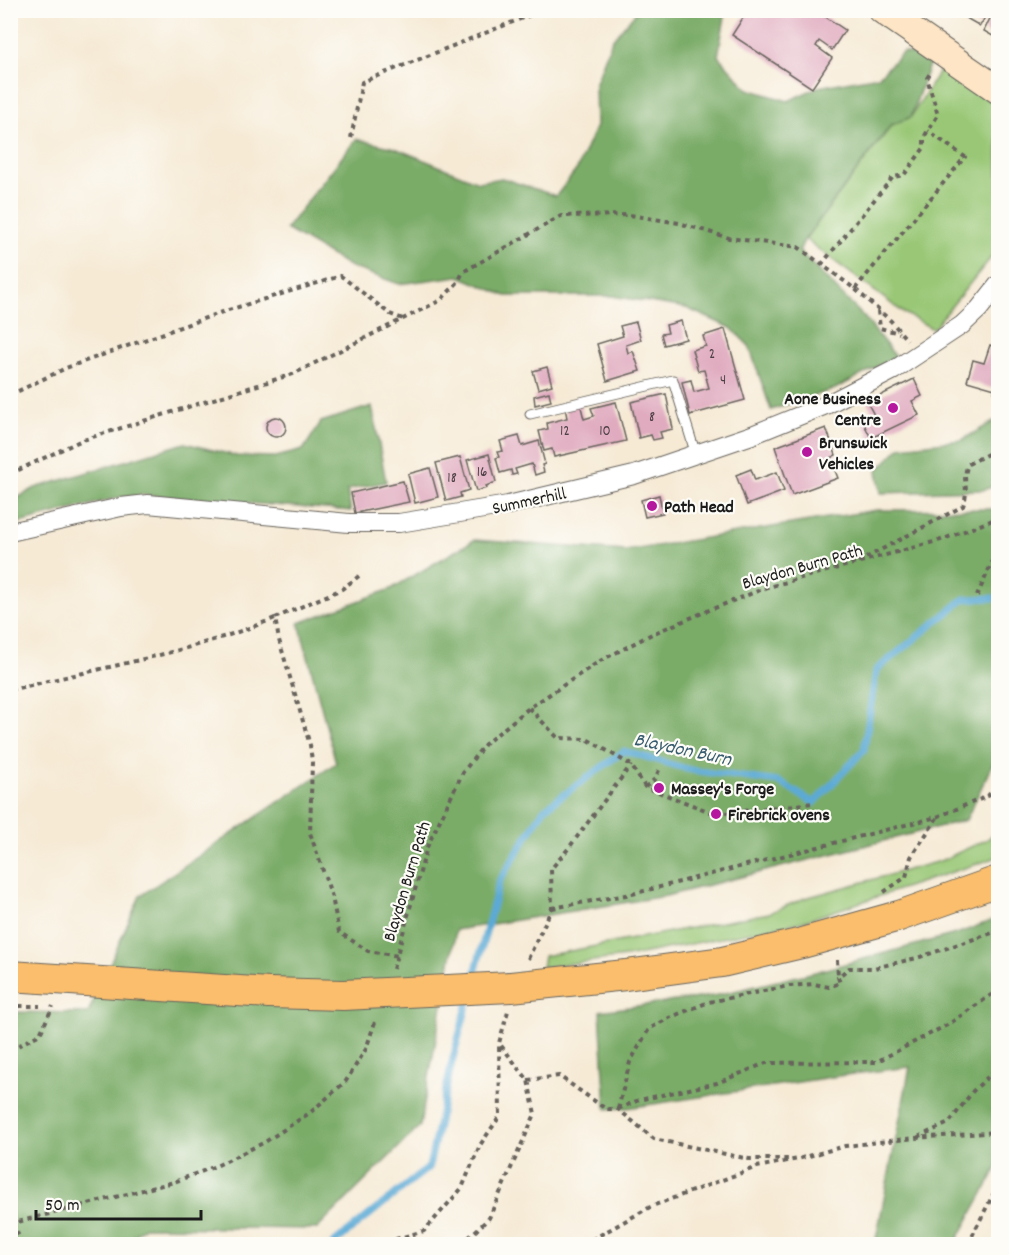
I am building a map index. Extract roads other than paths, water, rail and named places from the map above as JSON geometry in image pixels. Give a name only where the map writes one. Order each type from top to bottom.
[{"type":"main road","points":[[882,10],[999,90]]},
{"type":"main road","points":[[10,976],[269,993],[343,995],[515,987],[722,962],[802,943],[898,916],[999,881]]},
{"type":"street","name":"Summerhill","points":[[10,532],[121,507],[148,504],[349,522],[399,522],[508,505],[572,491],[634,475],[696,455],[826,405],[894,370],[963,325],[999,285]]},
{"type":"lane","points":[[530,414],[673,380],[696,455]]},
{"type":"waterway","name":"Blaydon Burn","points":[[473,981],[499,882],[544,809],[624,751],[691,770],[779,782],[814,803],[864,750],[876,670],[964,599],[998,598]]},
{"type":"waterway","name":"Blaydon Burn","points":[[333,1244],[429,1167],[452,1062],[469,998]]},
{"type":"place","name":"Aone Business Centre","points":[[893,408]]},
{"type":"place","name":"Brunswick Vehicles","points":[[807,452]]},
{"type":"place","name":"Path Head","points":[[652,506]]},
{"type":"place","name":"Massey's Forge","points":[[659,788]]},
{"type":"place","name":"Firebrick ovens","points":[[716,814]]}]
